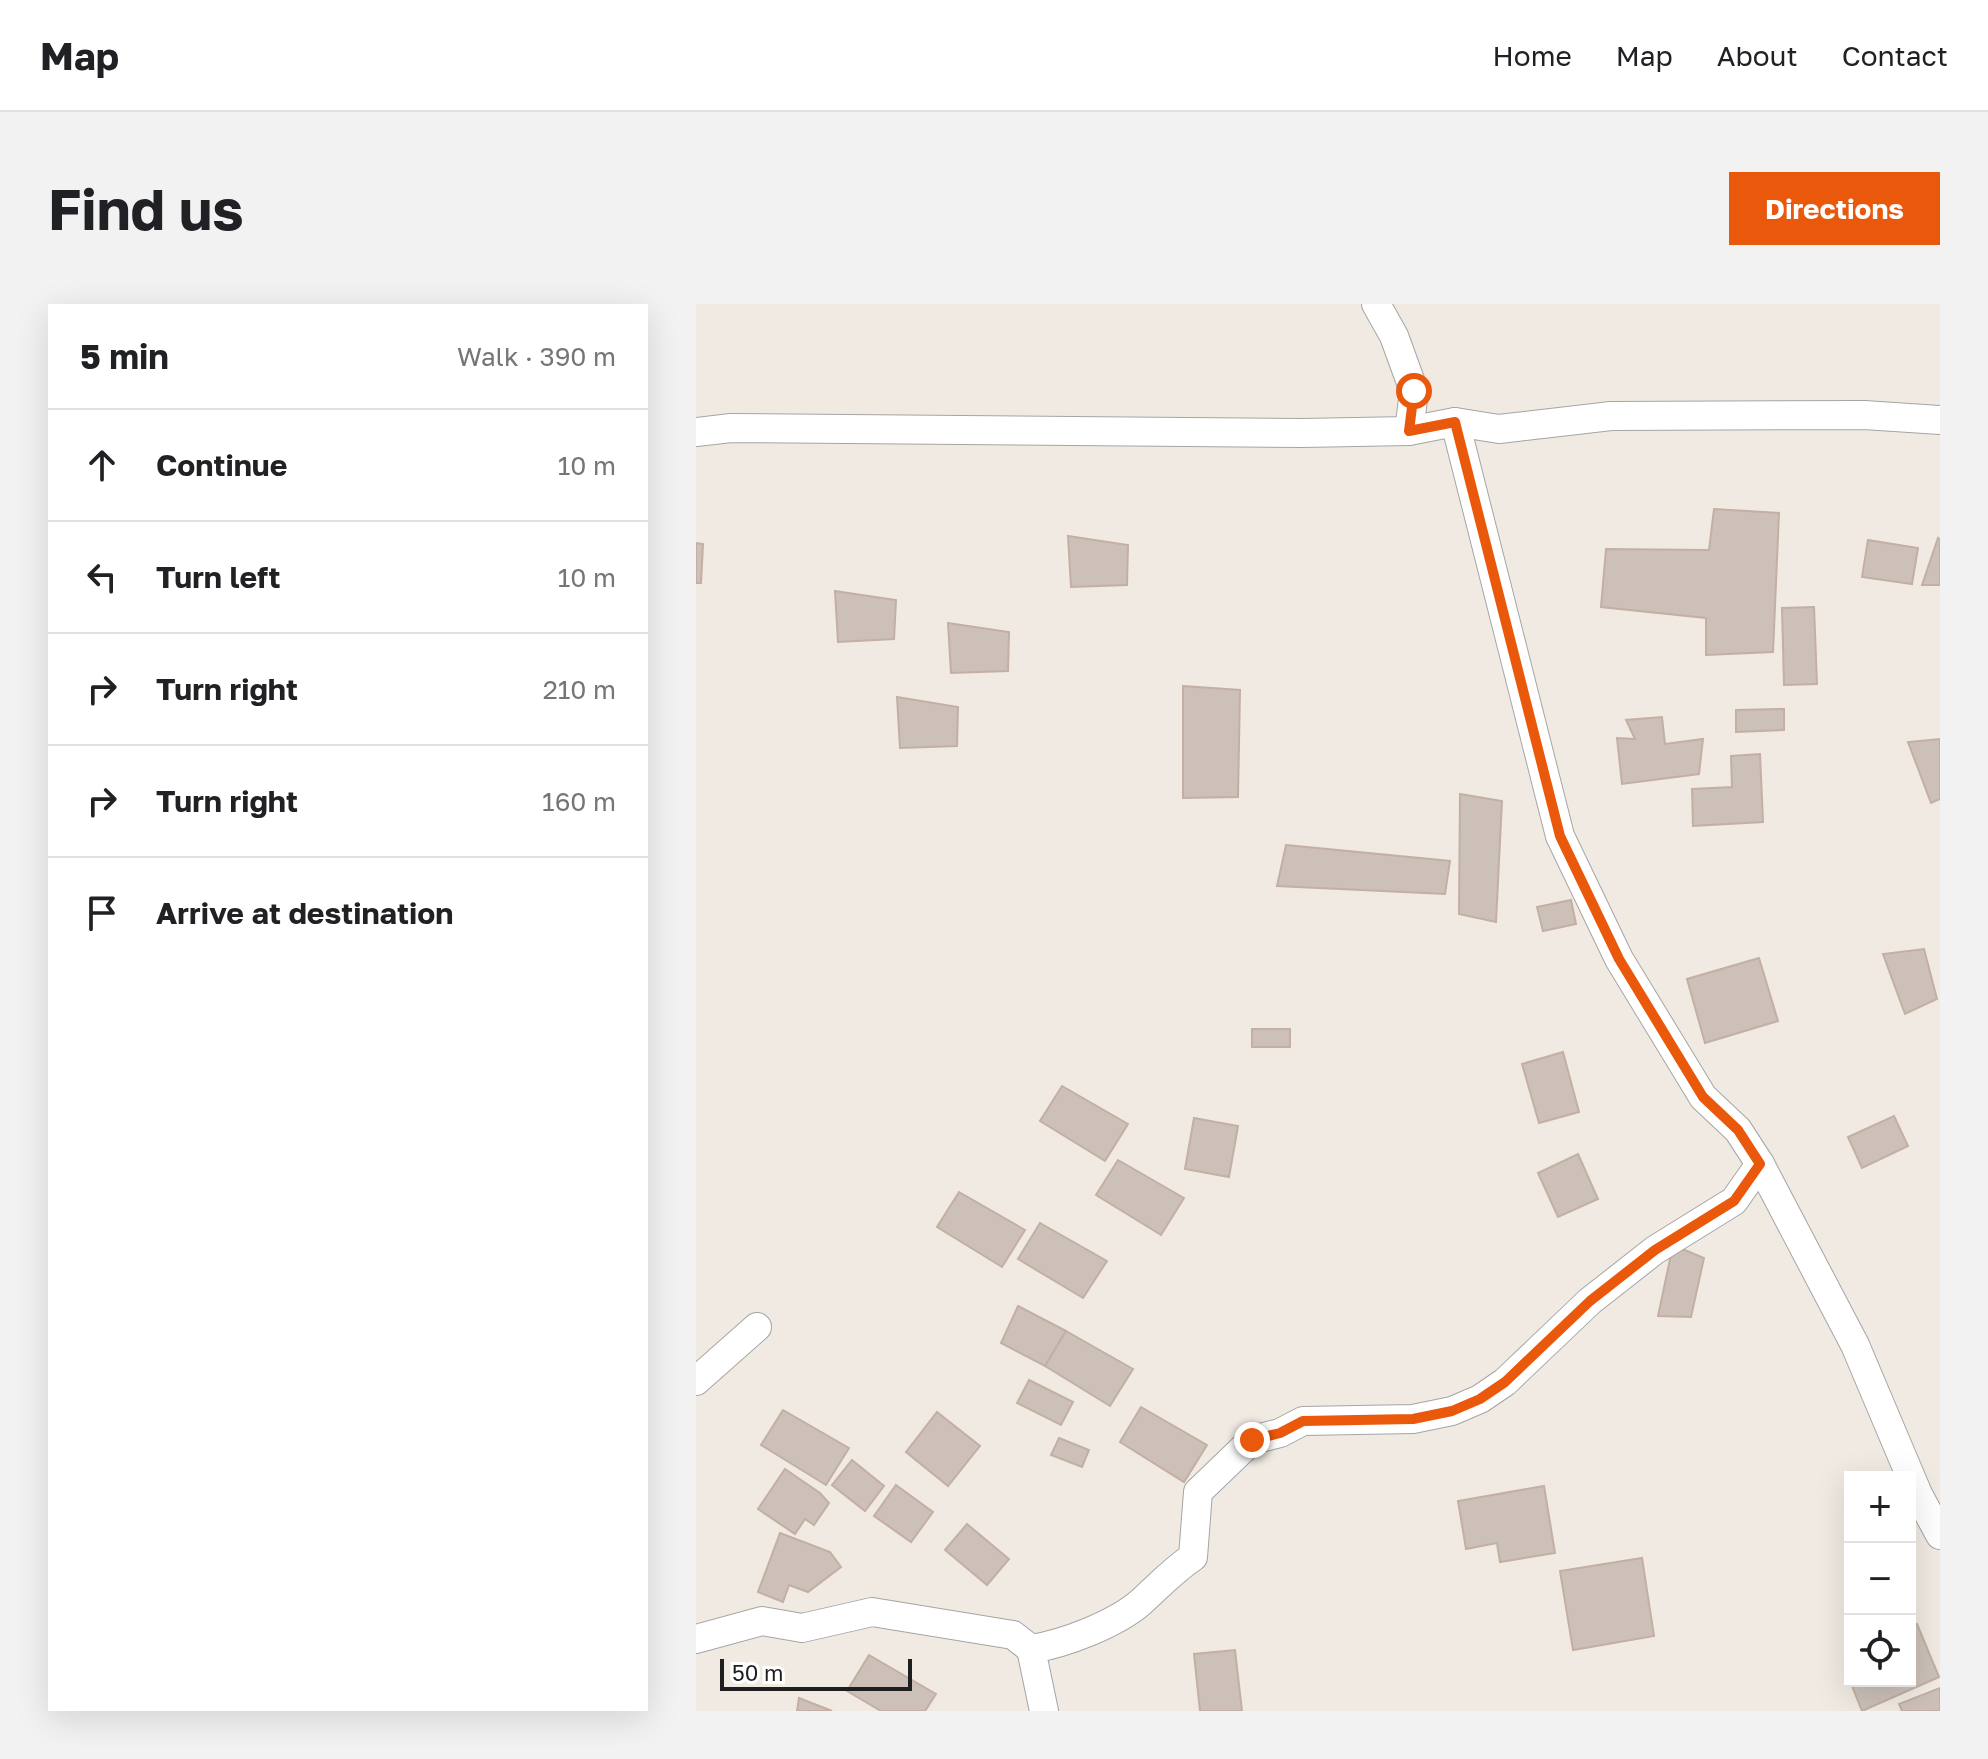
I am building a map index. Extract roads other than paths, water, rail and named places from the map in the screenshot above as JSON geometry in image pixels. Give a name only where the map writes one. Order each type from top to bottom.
[{"type":"street","points":[[1376,304],[1394,336],[1414,391],[1409,431]]},
{"type":"street","points":[[696,432],[731,428],[1302,433],[1409,431],[1455,422],[1499,429],[1611,416],[1864,415],[1940,420]]},
{"type":"street","points":[[1455,422],[1560,836],[1619,959],[1703,1097],[1738,1130],[1760,1164],[1855,1345],[1918,1494],[1940,1535]]},
{"type":"street","points":[[1031,1649],[1054,1645],[1087,1633],[1139,1604],[1171,1571],[1193,1557],[1198,1492],[1252,1440],[1280,1433],[1303,1421],[1413,1419],[1452,1411],[1480,1399],[1505,1382],[1590,1301],[1655,1250],[1734,1201],[1760,1164]]},
{"type":"street","points":[[696,1381],[757,1327]]},
{"type":"street","points":[[696,1639],[762,1621],[802,1628],[872,1612],[1013,1635],[1031,1649],[1044,1711]]}]
